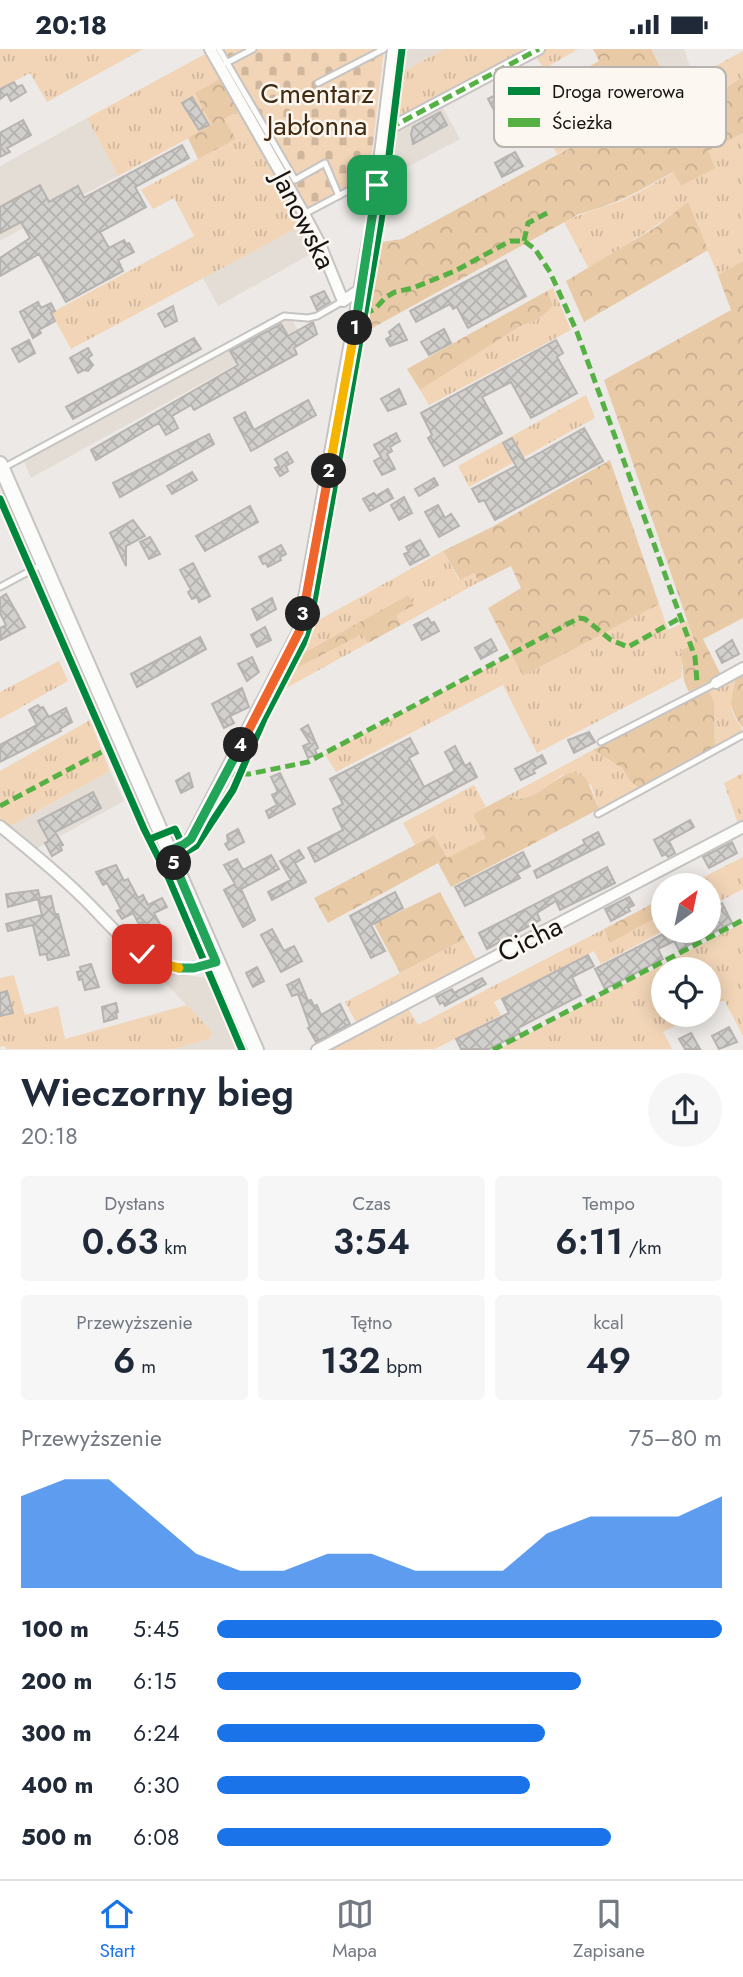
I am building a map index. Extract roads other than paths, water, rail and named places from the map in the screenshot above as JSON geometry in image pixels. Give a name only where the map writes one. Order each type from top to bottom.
[{"type":"main road","points":[[1,466],[256,1049]]},
{"type":"street","name":"Janowska","points":[[210,49],[223,65],[319,242],[343,300],[361,289]]},
{"type":"street","points":[[169,851],[191,839],[299,632],[361,289],[394,49]]},
{"type":"street","points":[[505,67],[539,49]]},
{"type":"street","points":[[384,129],[494,73]]},
{"type":"street","points":[[716,683],[743,668]]},
{"type":"street","points":[[0,826],[61,876],[148,959],[171,967],[186,968],[216,962]]},
{"type":"street","name":"Cicha","points":[[317,1049],[743,827]]},
{"type":"lane","points":[[219,49],[223,65],[295,180],[325,163],[339,196]]},
{"type":"lane","points":[[223,65],[253,49]]},
{"type":"lane","points":[[318,83],[384,49]]},
{"type":"lane","points":[[304,214],[361,184],[377,185]]},
{"type":"lane","points":[[1,466],[284,316],[317,316],[343,300]]},
{"type":"lane","points":[[0,587],[44,564]]},
{"type":"lane","points":[[601,742],[716,683]]},
{"type":"lane","points":[[598,814],[743,735]]},
{"type":"park label","name":"Cmentarz Jabłonna","points":[[317,109]]}]
